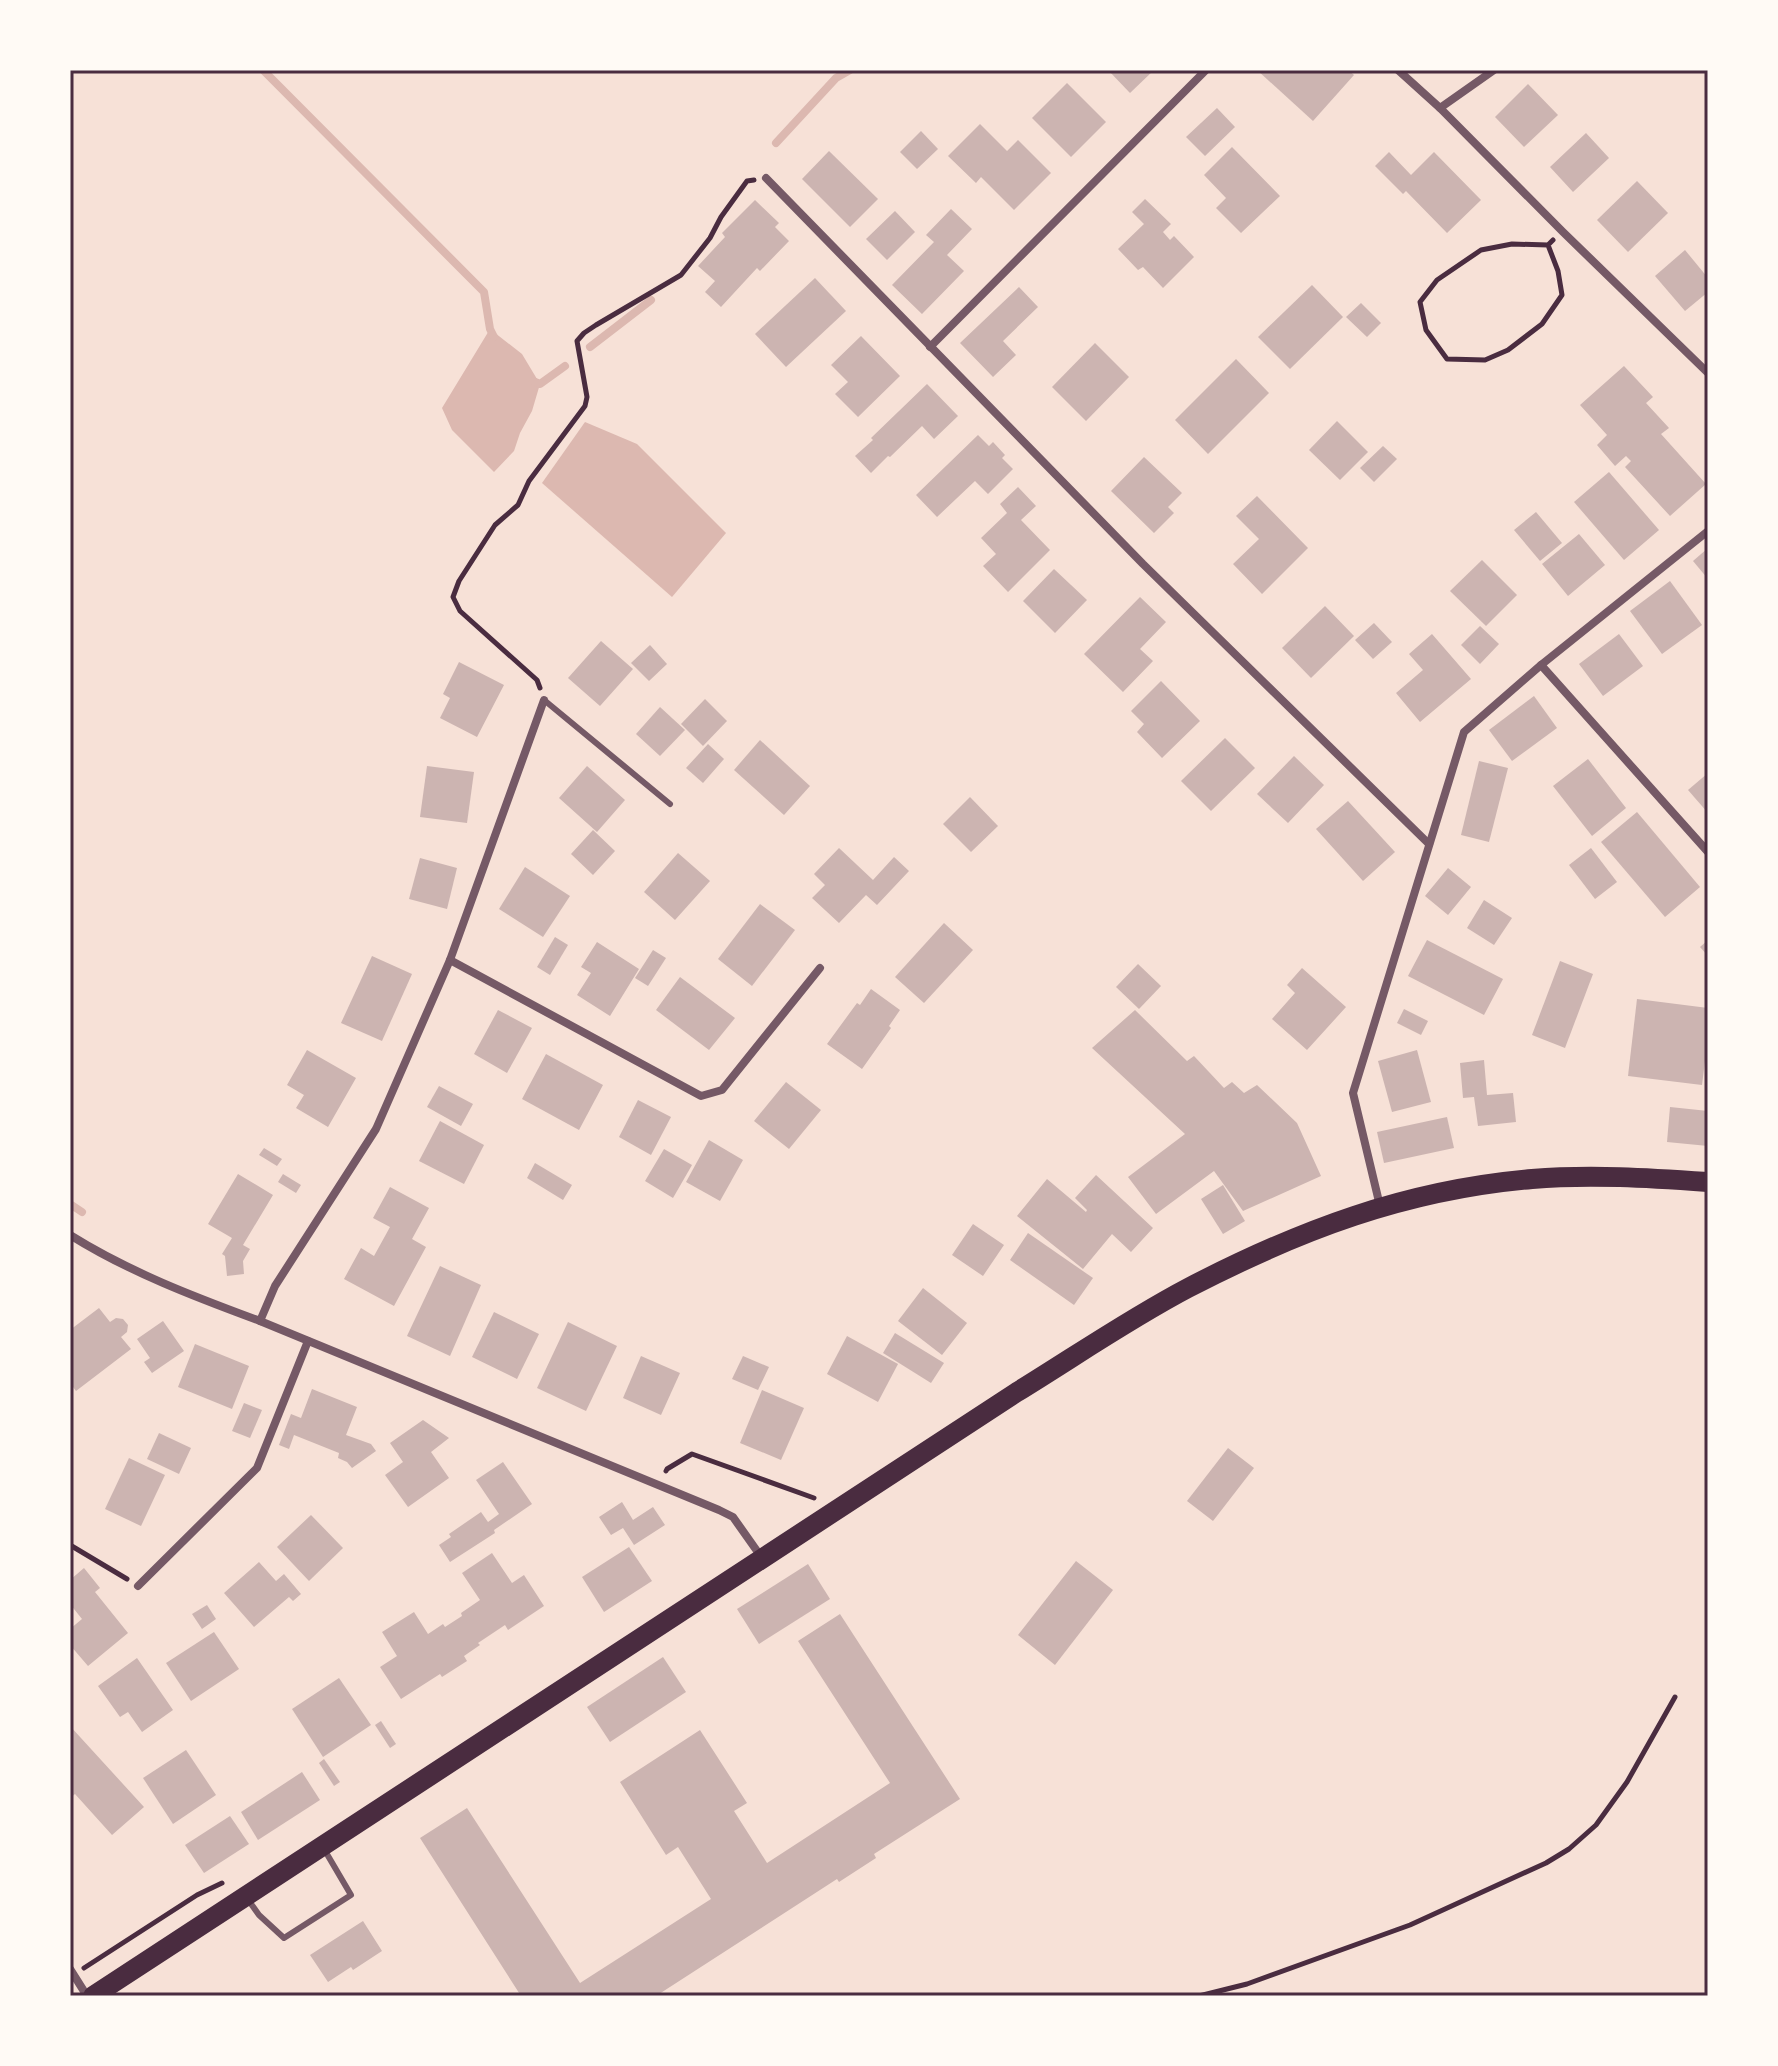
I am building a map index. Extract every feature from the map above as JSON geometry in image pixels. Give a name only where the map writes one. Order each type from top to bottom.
[{"type":"main road","points":[[90,1996],[1017,1392],[1188,1288],[1307,1232],[1380,1207],[1475,1186],[1535,1179],[1608,1177],[1708,1182]]},
{"type":"street","points":[[930,347],[1206,70]]},
{"type":"street","points":[[1398,70],[1708,373]]},
{"type":"street","points":[[1440,108],[1494,70]]},
{"type":"street","points":[[766,178],[1143,564],[1429,844]]},
{"type":"street","points":[[1380,1207],[1353,1093],[1464,732],[1541,665],[1708,531]]},
{"type":"street","points":[[1541,665],[1708,852]]},
{"type":"street","points":[[260,1321],[275,1286],[376,1129],[450,960],[544,700]]},
{"type":"street","points":[[450,960],[701,1096],[722,1090],[820,968]]},
{"type":"street","points":[[70,1235],[119,1263],[191,1296],[260,1321],[719,1510],[733,1517],[762,1559]]},
{"type":"street","points":[[138,1586],[257,1468],[308,1341]]},
{"type":"street","points":[[70,1969],[90,1996]]},
{"type":"lane","points":[[544,700],[670,804]]},
{"type":"lane","points":[[246,1896],[259,1915],[284,1938],[351,1895],[322,1846]]},
{"type":"path","points":[[544,700],[537,680],[460,611],[453,597],[459,581],[495,525],[518,505],[529,481],[585,406],[587,397],[577,341],[596,325],[681,275],[702,250],[747,181],[766,178]]},
{"type":"path","points":[[1548,245],[1558,271],[1562,295],[1542,324],[1508,350],[1485,360],[1447,359],[1426,330],[1420,302],[1437,280],[1481,250],[1512,244],[1548,245],[1563,232]]},
{"type":"path","points":[[667,1469],[692,1454],[815,1499]]},
{"type":"path","points":[[70,1545],[138,1586]]},
{"type":"path","points":[[1199,1996],[1247,1984],[1410,1925],[1546,1863],[1569,1849],[1596,1825],[1627,1782],[1675,1697]]},
{"type":"shaded area","points":[[490,329],[522,354],[540,384],[514,451],[494,472],[452,430],[442,408]]},
{"type":"shaded area","points":[[585,422],[637,444],[726,533],[672,597],[542,483]]},
{"type":"building","points":[[1108,70],[1154,70],[1130,93]]},
{"type":"building","points":[[1257,70],[1348,70],[1354,75],[1313,121]]},
{"type":"building","points":[[1067,83],[1106,122],[1071,157],[1032,118]]},
{"type":"building","points":[[1528,84],[1558,115],[1524,147],[1495,117]]},
{"type":"building","points":[[1217,108],[1235,127],[1205,156],[1186,137]]},
{"type":"building","points":[[980,124],[1007,151],[1018,140],[1051,173],[1014,210],[981,177],[976,183],[948,156]]},
{"type":"building","points":[[921,131],[938,149],[917,169],[900,152]]},
{"type":"building","points":[[1586,133],[1609,158],[1573,192],[1550,167]]},
{"type":"building","points":[[1232,147],[1280,196],[1241,233],[1216,208],[1226,198],[1204,175]]},
{"type":"building","points":[[829,151],[878,199],[850,227],[802,179]]},
{"type":"building","points":[[1389,152],[1411,175],[1434,152],[1481,200],[1447,233],[1406,191],[1403,194],[1375,166]]},
{"type":"building","points":[[1637,181],[1668,213],[1628,252],[1597,220]]},
{"type":"building","points":[[1145,199],[1171,224],[1163,232],[1170,240],[1174,236],[1194,257],[1163,288],[1143,267],[1138,270],[1118,249],[1144,224],[1132,212]]},
{"type":"building","points":[[755,200],[779,223],[775,227],[789,241],[760,271],[757,268],[721,307],[705,292],[715,281],[698,266],[725,237],[722,233]]},
{"type":"building","points":[[951,209],[972,229],[947,255],[964,271],[922,314],[892,285],[934,242],[926,235]]},
{"type":"building","points":[[895,211],[915,232],[887,260],[866,239]]},
{"type":"building","points":[[1685,250],[1708,278],[1708,292],[1685,311],[1655,276]]},
{"type":"building","points":[[815,278],[846,311],[786,367],[755,334]]},
{"type":"building","points":[[1312,285],[1343,317],[1290,369],[1258,337]]},
{"type":"building","points":[[1019,287],[1038,307],[1003,341],[1016,355],[993,377],[960,343]]},
{"type":"building","points":[[1361,303],[1381,323],[1367,337],[1346,317]]},
{"type":"building","points":[[861,336],[900,376],[858,417],[835,394],[848,382],[831,365]]},
{"type":"building","points":[[1095,343],[1129,377],[1086,421],[1052,387]]},
{"type":"building","points":[[1236,359],[1269,393],[1208,454],[1175,420]]},
{"type":"building","points":[[1624,366],[1653,397],[1646,403],[1669,428],[1661,434],[1706,484],[1670,516],[1625,467],[1631,461],[1626,456],[1615,466],[1597,445],[1607,435],[1580,405]]},
{"type":"building","points":[[927,384],[958,416],[934,439],[922,426],[871,473],[855,456]]},
{"type":"building","points":[[1337,421],[1368,452],[1340,480],[1309,450]]},
{"type":"building","points":[[978,435],[989,446],[993,442],[1013,469],[988,494],[975,481],[937,517],[916,495]]},
{"type":"building","points":[[1383,446],[1397,459],[1374,482],[1360,468]]},
{"type":"building","points":[[1144,457],[1182,493],[1168,507],[1174,513],[1154,533],[1111,491]]},
{"type":"building","points":[[1609,472],[1659,530],[1624,560],[1574,502]]},
{"type":"building","points":[[1018,487],[1036,506],[1021,520],[1050,550],[1008,592],[983,566],[996,554],[981,538],[1007,513],[1000,504]]},
{"type":"building","points":[[1257,496],[1308,548],[1262,594],[1233,564],[1259,539],[1236,516]]},
{"type":"building","points":[[1536,512],[1562,543],[1540,561],[1514,530]]},
{"type":"building","points":[[1579,534],[1605,565],[1568,596],[1542,564]]},
{"type":"building","points":[[1708,548],[1708,579],[1693,561]]},
{"type":"building","points":[[1482,560],[1517,595],[1486,626],[1450,591]]},
{"type":"building","points":[[1054,569],[1087,600],[1055,633],[1023,601]]},
{"type":"building","points":[[1670,581],[1702,625],[1662,654],[1630,611]]},
{"type":"building","points":[[1140,597],[1166,622],[1140,649],[1153,661],[1123,692],[1084,654]]},
{"type":"building","points":[[1325,606],[1354,636],[1311,678],[1282,648]]},
{"type":"building","points":[[1374,623],[1392,642],[1373,659],[1355,640]]},
{"type":"building","points":[[1480,626],[1499,644],[1480,664],[1461,645]]},
{"type":"building","points":[[1432,634],[1471,679],[1420,722],[1396,693],[1423,670],[1409,654]]},
{"type":"building","points":[[1619,634],[1643,666],[1603,696],[1579,664]]},
{"type":"building","points":[[601,641],[633,669],[600,706],[568,678]]},
{"type":"building","points":[[650,645],[667,664],[649,681],[631,663]]},
{"type":"building","points":[[459,662],[504,685],[477,737],[440,718],[450,698],[443,694]]},
{"type":"building","points":[[1161,681],[1200,721],[1162,758],[1137,732],[1144,724],[1131,711]]},
{"type":"building","points":[[1534,696],[1557,728],[1512,761],[1489,730]]},
{"type":"building","points":[[705,699],[727,721],[703,746],[681,724]]},
{"type":"building","points":[[660,707],[685,730],[660,756],[636,734]]},
{"type":"building","points":[[1225,738],[1255,768],[1211,811],[1181,781]]},
{"type":"building","points":[[760,740],[810,786],[784,815],[734,770]]},
{"type":"building","points":[[708,744],[724,759],[703,783],[686,768]]},
{"type":"building","points":[[1294,756],[1324,785],[1288,823],[1257,794]]},
{"type":"building","points":[[1588,759],[1626,808],[1592,836],[1553,786]]},
{"type":"building","points":[[1479,761],[1508,768],[1489,842],[1461,835]]},
{"type":"building","points":[[427,766],[474,772],[467,823],[420,817]]},
{"type":"building","points":[[587,766],[625,800],[597,832],[559,798]]},
{"type":"building","points":[[1708,773],[1708,813],[1688,790]]},
{"type":"building","points":[[970,797],[998,826],[971,852],[943,824]]},
{"type":"building","points":[[1348,801],[1395,852],[1363,881],[1316,829]]},
{"type":"building","points":[[1637,812],[1700,887],[1665,917],[1601,842]]},
{"type":"building","points":[[593,830],[615,851],[593,875],[571,854]]},
{"type":"building","points":[[839,848],[873,880],[894,857],[909,871],[877,905],[866,895],[839,923],[812,898],[825,885],[814,874]]},
{"type":"building","points":[[1591,848],[1617,882],[1595,899],[1569,865]]},
{"type":"building","points":[[678,853],[710,881],[675,920],[644,892]]},
{"type":"building","points":[[420,858],[457,868],[447,909],[409,899]]},
{"type":"building","points":[[525,867],[570,896],[543,937],[499,909]]},
{"type":"building","points":[[1448,868],[1471,887],[1448,915],[1425,896]]},
{"type":"building","points":[[1484,900],[1512,918],[1494,945],[1467,928]]},
{"type":"building","points":[[760,904],[795,930],[752,986],[718,959]]},
{"type":"building","points":[[944,923],[973,950],[924,1003],[895,977]]},
{"type":"building","points":[[555,937],[568,945],[550,975],[537,967]]},
{"type":"building","points":[[1427,940],[1503,979],[1484,1015],[1408,976]]},
{"type":"building","points":[[1708,940],[1708,956],[1700,947]]},
{"type":"building","points":[[597,942],[639,969],[610,1016],[577,995],[591,973],[581,967]]},
{"type":"building","points":[[653,950],[666,958],[648,986],[635,978]]},
{"type":"building","points":[[372,956],[412,974],[382,1041],[341,1023]]},
{"type":"building","points":[[1560,961],[1593,974],[1565,1048],[1532,1035]]},
{"type":"building","points":[[1138,964],[1161,986],[1139,1009],[1116,987]]},
{"type":"building","points":[[1302,968],[1346,1007],[1307,1050],[1272,1019],[1295,993],[1287,985]]},
{"type":"building","points":[[680,977],[735,1018],[709,1050],[656,1010]]},
{"type":"building","points":[[871,989],[900,1010],[862,1069],[827,1044]]},
{"type":"building","points":[[1637,999],[1708,1008],[1702,1085],[1628,1076]]},
{"type":"building","points":[[1404,1009],[1428,1021],[1421,1035],[1397,1023]]},
{"type":"building","points":[[498,1010],[532,1028],[507,1073],[474,1054]]},
{"type":"building","points":[[1135,1010],[1187,1061],[1194,1056],[1224,1088],[1232,1082],[1244,1093],[1257,1085],[1297,1123],[1321,1176],[1243,1211],[1214,1171],[1156,1214],[1128,1177],[1185,1134],[1092,1048]]},
{"type":"building","points":[[307,1050],[356,1078],[328,1127],[296,1108],[304,1095],[287,1085]]},
{"type":"building","points":[[1417,1050],[1431,1102],[1392,1112],[1378,1061]]},
{"type":"building","points":[[546,1054],[603,1085],[579,1130],[522,1099]]},
{"type":"building","points":[[1484,1060],[1487,1095],[1513,1093],[1516,1122],[1478,1126],[1474,1097],[1463,1098],[1460,1063]]},
{"type":"building","points":[[786,1082],[821,1110],[789,1149],[754,1121]]},
{"type":"building","points":[[439,1086],[473,1104],[461,1126],[427,1107]]},
{"type":"building","points":[[638,1100],[671,1117],[651,1155],[619,1137]]},
{"type":"building","points":[[1670,1107],[1708,1111],[1708,1146],[1667,1142]]},
{"type":"building","points":[[1447,1117],[1454,1148],[1384,1163],[1377,1132]]},
{"type":"building","points":[[440,1121],[484,1145],[464,1184],[419,1161]]},
{"type":"building","points":[[709,1140],[743,1160],[720,1201],[686,1182]]},
{"type":"building","points":[[264,1148],[282,1159],[277,1166],[259,1155]]},
{"type":"building","points":[[664,1149],[692,1165],[673,1198],[645,1181]]},
{"type":"building","points":[[535,1163],[572,1185],[563,1200],[527,1178]]},
{"type":"building","points":[[238,1174],[273,1195],[243,1245],[250,1249],[243,1261],[244,1274],[227,1276],[225,1256],[222,1254],[232,1238],[208,1224]]},
{"type":"building","points":[[283,1174],[301,1185],[296,1193],[278,1182]]},
{"type":"building","points":[[1096,1175],[1153,1228],[1131,1252],[1112,1234],[1083,1269],[1017,1216],[1047,1179],[1086,1212],[1075,1198]]},
{"type":"building","points":[[1223,1185],[1245,1221],[1223,1234],[1201,1199]]},
{"type":"building","points":[[390,1187],[429,1208],[412,1239],[426,1247],[394,1306],[344,1279],[361,1248],[374,1256],[390,1227],[373,1218]]},
{"type":"building","points":[[973,1224],[1004,1245],[983,1276],[952,1255]]},
{"type":"building","points":[[1028,1233],[1093,1278],[1074,1305],[1010,1260]]},
{"type":"building","points":[[440,1266],[481,1285],[450,1356],[407,1336]]},
{"type":"building","points":[[923,1288],[967,1323],[942,1355],[898,1321]]},
{"type":"building","points":[[99,1308],[110,1322],[116,1318],[123,1319],[128,1325],[127,1332],[121,1337],[131,1349],[76,1391],[70,1383],[70,1330]]},
{"type":"building","points":[[494,1312],[539,1334],[517,1379],[472,1357]]},
{"type":"building","points":[[163,1321],[184,1351],[152,1373],[144,1362],[150,1358],[137,1339]]},
{"type":"building","points":[[568,1322],[617,1346],[586,1411],[537,1388]]},
{"type":"building","points":[[895,1333],[944,1363],[931,1383],[883,1353]]},
{"type":"building","points":[[847,1336],[898,1364],[878,1402],[827,1374]]},
{"type":"building","points":[[195,1344],[249,1366],[232,1409],[178,1387]]},
{"type":"building","points":[[641,1356],[680,1373],[661,1415],[623,1398]]},
{"type":"building","points":[[743,1356],[769,1367],[758,1390],[732,1379]]},
{"type":"building","points":[[312,1389],[357,1407],[346,1435],[371,1444],[376,1451],[352,1468],[338,1458],[339,1453],[294,1435],[289,1449],[279,1445],[291,1414],[301,1418]]},
{"type":"building","points":[[762,1390],[804,1408],[781,1460],[740,1443]]},
{"type":"building","points":[[244,1403],[262,1410],[250,1438],[232,1431]]},
{"type":"building","points":[[423,1420],[449,1438],[431,1452],[449,1478],[408,1507],[385,1475],[403,1462],[390,1443]]},
{"type":"building","points":[[159,1433],[191,1448],[179,1474],[147,1459]]},
{"type":"building","points":[[1228,1448],[1254,1468],[1213,1521],[1187,1501]]},
{"type":"building","points":[[129,1458],[165,1475],[141,1526],[105,1509]]},
{"type":"building","points":[[503,1462],[532,1504],[450,1562],[439,1545],[451,1537],[449,1534],[481,1512],[488,1522],[499,1514],[476,1480]]},
{"type":"building","points":[[622,1502],[633,1520],[653,1507],[665,1525],[634,1545],[623,1528],[611,1535],[599,1517]]},
{"type":"building","points":[[311,1515],[343,1548],[309,1581],[277,1547]]},
{"type":"building","points":[[629,1547],[652,1581],[604,1612],[582,1577]]},
{"type":"building","points":[[492,1553],[512,1583],[524,1575],[544,1606],[508,1630],[505,1625],[464,1656],[467,1661],[401,1699],[380,1667],[397,1656],[382,1632],[414,1612],[428,1634],[462,1616],[461,1613],[480,1600],[462,1573]]},
{"type":"building","points":[[1076,1561],[1113,1590],[1055,1665],[1018,1635]]},
{"type":"building","points":[[259,1562],[276,1581],[284,1574],[301,1594],[293,1601],[289,1597],[254,1627],[224,1593]]},
{"type":"building","points":[[808,1564],[830,1599],[759,1644],[737,1609]]},
{"type":"building","points":[[84,1568],[100,1588],[95,1592],[128,1633],[88,1666],[70,1645],[70,1629],[82,1619],[70,1604],[70,1580]]},
{"type":"building","points":[[207,1605],[216,1619],[202,1629],[192,1614]]},
{"type":"building","points":[[840,1614],[960,1799],[874,1854],[876,1858],[839,1882],[837,1879],[656,1996],[521,1996],[420,1838],[467,1808],[580,1983],[711,1899],[678,1847],[666,1855],[620,1782],[700,1730],[747,1803],[734,1811],[767,1863],[890,1783],[798,1641]]},
{"type":"building","points":[[214,1632],[239,1669],[191,1701],[166,1663]]},
{"type":"building","points":[[663,1657],[686,1692],[610,1742],[587,1707]]},
{"type":"building","points":[[137,1658],[173,1710],[142,1732],[128,1712],[120,1717],[98,1686]]},
{"type":"building","points":[[339,1678],[371,1725],[323,1757],[292,1709]]},
{"type":"building","points":[[381,1721],[396,1744],[390,1748],[375,1725]]},
{"type":"building","points":[[70,1726],[144,1807],[112,1835],[75,1794],[70,1798]]},
{"type":"building","points":[[186,1750],[216,1795],[173,1824],[143,1778]]},
{"type":"building","points":[[324,1759],[340,1782],[334,1786],[319,1763]]},
{"type":"building","points":[[302,1772],[320,1800],[258,1840],[241,1812]]},
{"type":"building","points":[[230,1816],[249,1844],[204,1873],[185,1845]]},
{"type":"building","points":[[363,1921],[382,1951],[328,1982],[310,1955]]},
{"type":"waterway","points":[[263,70],[484,292],[494,337]]},
{"type":"waterway","points":[[776,143],[836,78],[850,70]]},
{"type":"waterway","points":[[590,347],[651,300]]},
{"type":"waterway","points":[[533,381],[540,384],[565,366]]},
{"type":"waterway","points":[[70,1204],[82,1212]]}]
